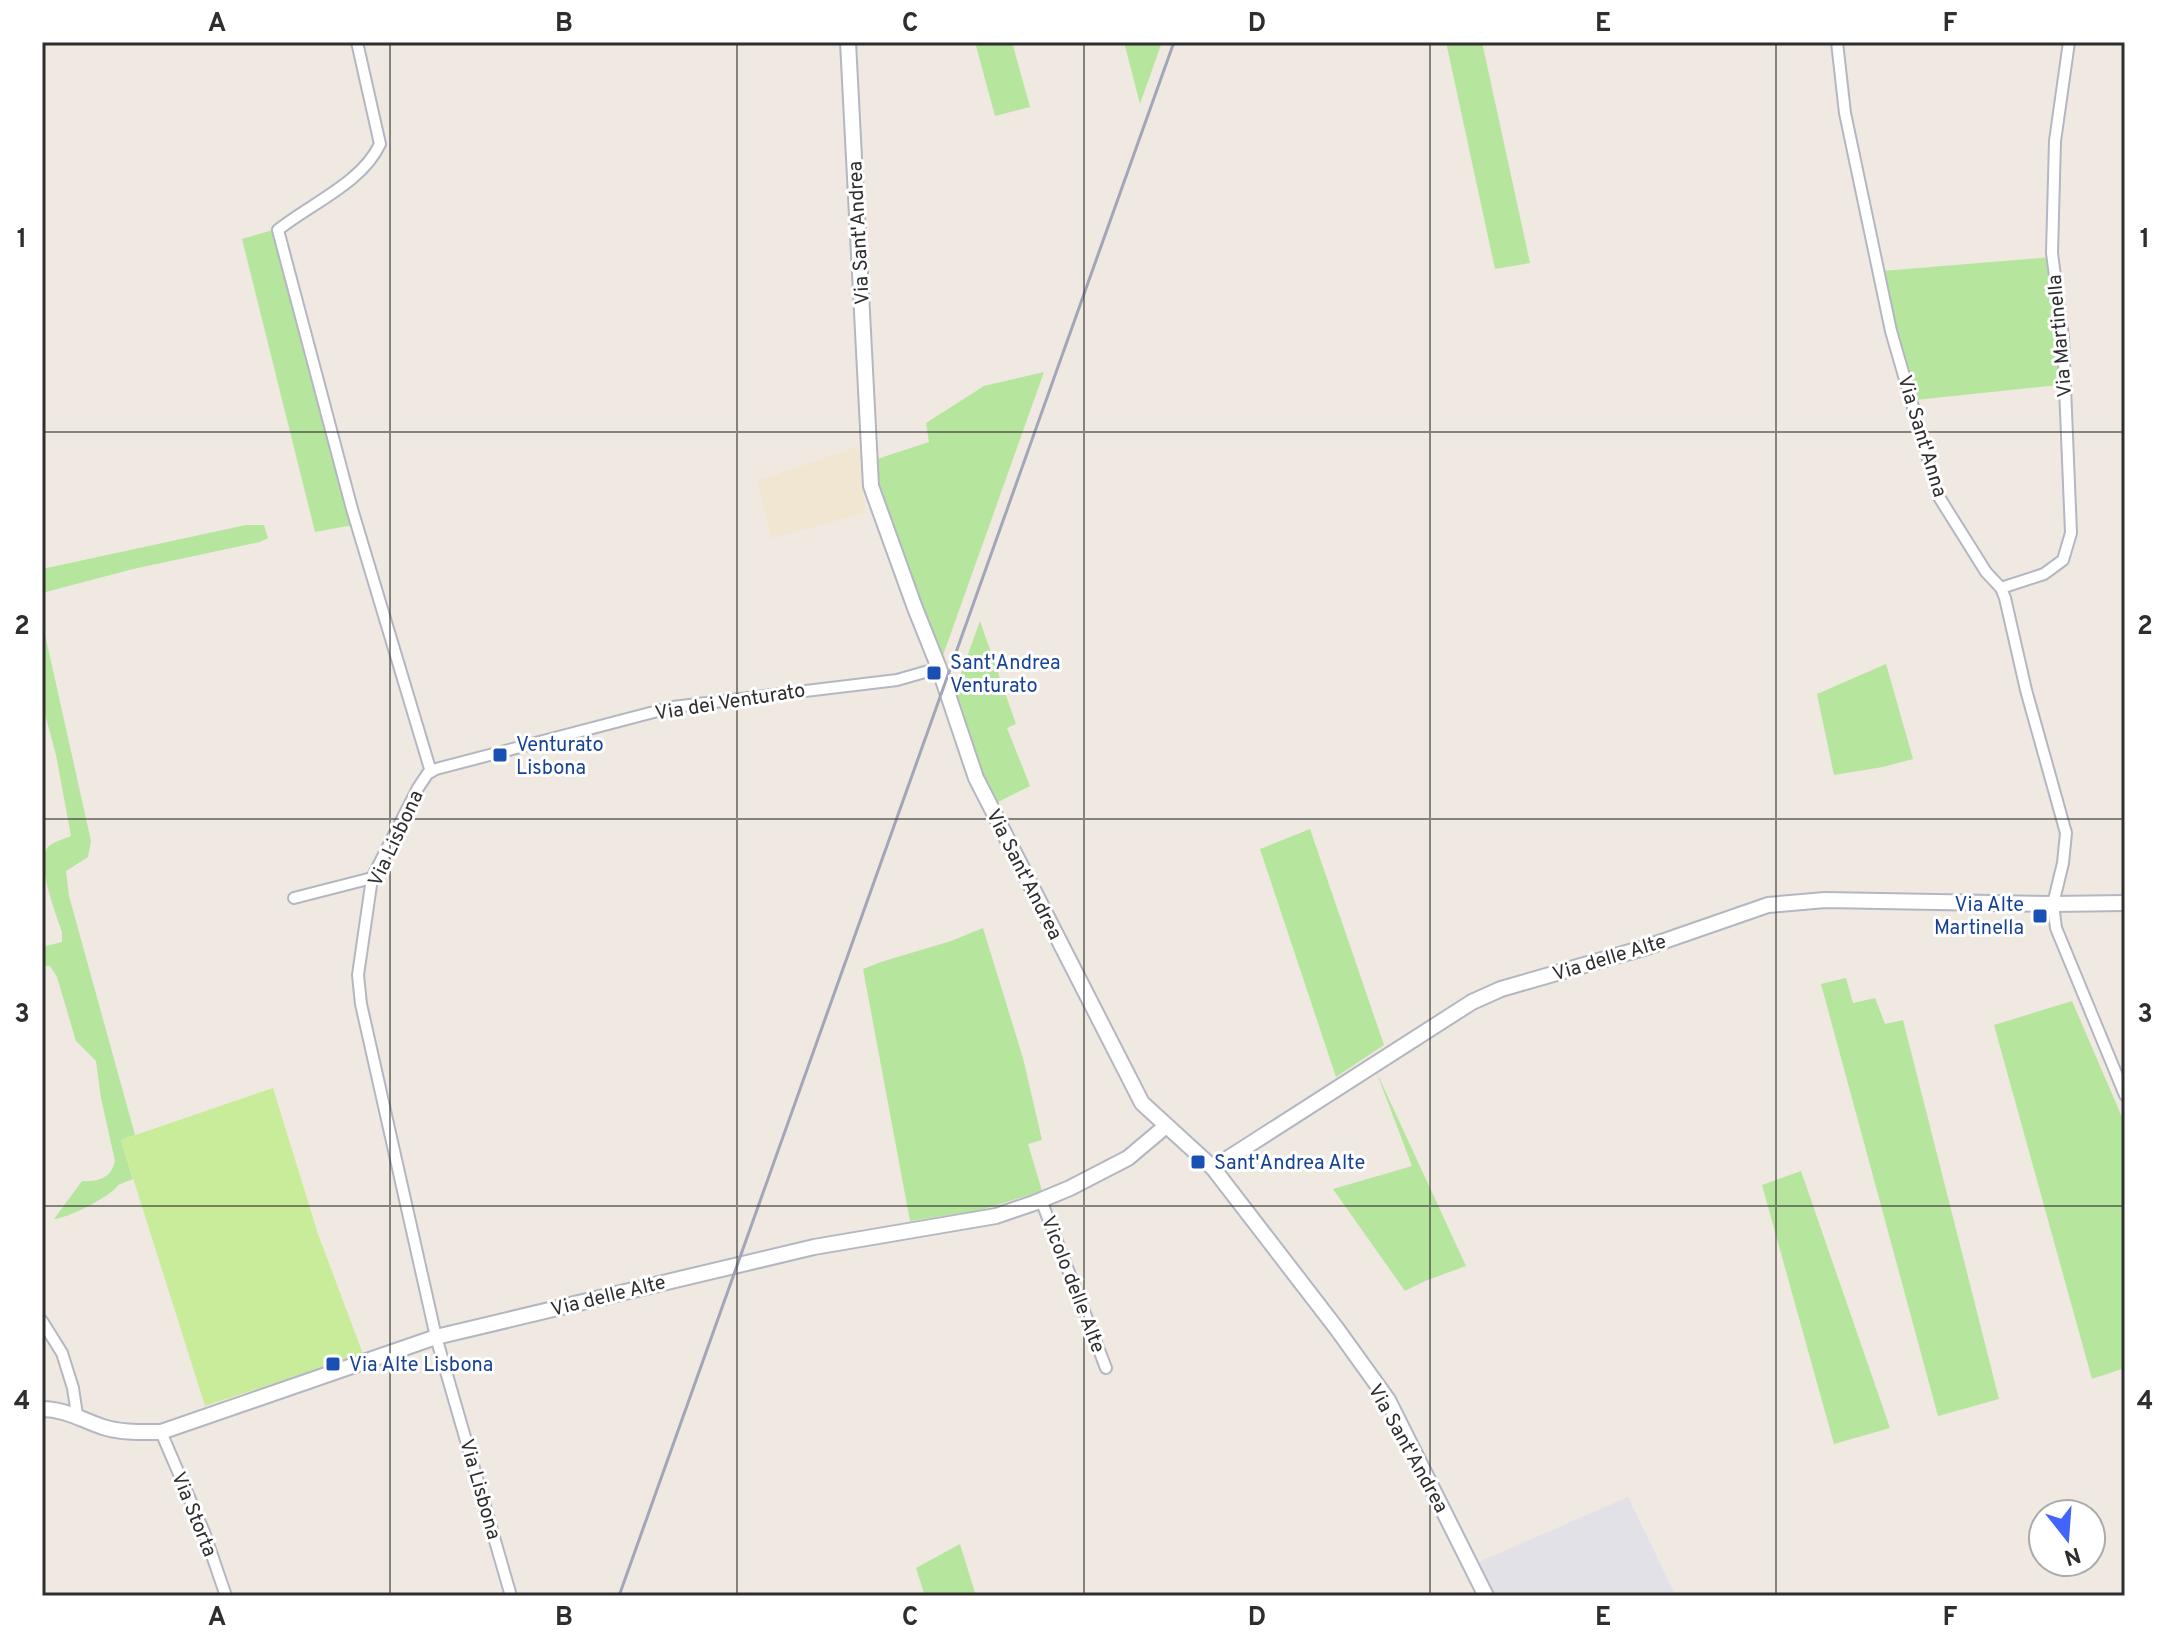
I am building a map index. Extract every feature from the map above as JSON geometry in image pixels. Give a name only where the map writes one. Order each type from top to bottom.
[{"type":"street","name":"Via Lisbona","points":[[357,42],[380,144],[366,165],[335,191],[278,230],[352,509],[431,772],[418,788],[372,878],[358,975],[361,1004],[436,1337],[511,1596]]},
{"type":"street","name":"Via Sant'Andrea","points":[[848,42],[871,486],[939,668],[976,778],[1142,1103],[1213,1168],[1388,1400],[1486,1596]]},
{"type":"street","name":"Via Sant'Anna","points":[[1837,42],[1845,113],[1891,331],[1939,497],[2005,598],[2026,690],[2066,833],[2063,863],[2053,904]]},
{"type":"street","name":"Via Martinella","points":[[2001,588],[2044,574],[2063,560],[2071,533],[2063,338],[2052,253],[2055,141],[2069,42]]},
{"type":"street","name":"Via dei Venturato","points":[[431,772],[673,707],[897,680],[939,668]]},
{"type":"street","points":[[294,898],[372,878]]},
{"type":"street","name":"Via delle Alte","points":[[1213,1168],[1472,1002],[1501,989],[1647,947],[1768,905],[1825,900],[2125,903]]},
{"type":"street","points":[[2053,904],[2058,936],[2125,1095]]},
{"type":"street","name":"Via delle Alte","points":[[42,1409],[77,1415],[101,1426],[130,1433],[161,1432],[436,1337],[814,1247],[996,1216],[1041,1200],[1128,1158],[1166,1126]]},
{"type":"street","name":"Vicolo delle Alte","points":[[1041,1200],[1106,1368]]},
{"type":"street","points":[[42,1321],[62,1353],[73,1388],[77,1415]]},
{"type":"street","name":"Via Storta","points":[[161,1432],[204,1532],[226,1596]]},
{"type":"shaded area","points":[[859,446],[866,513],[771,538],[757,481]]},
{"type":"shaded area","points":[[1628,1497],[1676,1596],[1495,1596],[1479,1562]]},
{"type":"green space","points":[[975,42],[1012,42],[1030,107],[995,116]]},
{"type":"green space","points":[[1124,42],[1162,42],[1140,104]]},
{"type":"green space","points":[[1446,42],[1482,42],[1530,263],[1495,269]]},
{"type":"green space","points":[[276,229],[311,378],[353,525],[315,532],[242,239]]},
{"type":"green space","points":[[2052,257],[2059,385],[1906,401],[1882,271]]},
{"type":"green space","points":[[1044,372],[941,661],[883,510],[877,459],[929,442],[926,423],[984,386]]},
{"type":"green space","points":[[246,525],[264,525],[268,538],[42,593],[42,569]]},
{"type":"green space","points":[[42,621],[91,841],[88,857],[66,871],[69,896],[135,1135],[121,1140],[133,1179],[118,1185],[88,1206],[54,1219],[82,1181],[103,1178],[111,1171],[115,1161],[96,1061],[76,1041],[57,977],[50,966],[42,966],[42,947],[62,942],[62,932],[45,876],[45,854],[50,845],[71,836],[56,755],[42,703]]},
{"type":"green space","points":[[980,621],[1016,724],[1007,728],[1030,786],[996,803],[953,695]]},
{"type":"green space","points":[[1886,664],[1913,759],[1834,775],[1817,694]]},
{"type":"green space","points":[[1310,829],[1384,1045],[1336,1077],[1260,849]]},
{"type":"green space","points":[[983,928],[1023,1058],[1042,1140],[1028,1144],[1042,1191],[981,1210],[910,1221],[863,969]]},
{"type":"green space","points":[[1846,978],[1853,1003],[1875,998],[1885,1024],[1903,1020],[1999,1399],[1938,1416],[1821,984]]},
{"type":"green space","points":[[2072,1001],[2125,1124],[2125,1368],[2092,1379],[1994,1025]]},
{"type":"green space","points":[[1376,1071],[1466,1266],[1405,1291],[1333,1189],[1412,1166]]},
{"type":"green space","points":[[273,1088],[318,1234],[363,1354],[205,1406],[121,1140]]},
{"type":"green space","points":[[1801,1171],[1890,1428],[1834,1444],[1762,1185]]},
{"type":"green space","points":[[960,1544],[976,1596],[925,1596],[916,1568]]},
{"type":"railway","points":[[619,1596],[1174,42]]},
{"type":"place","name":"Sant'Andrea Venturato","points":[[934,673]]},
{"type":"place","name":"Venturato Lisbona","points":[[500,755]]},
{"type":"place","name":"Via Alte Martinella","points":[[2040,916]]},
{"type":"place","name":"Sant'Andrea Alte","points":[[1198,1162]]},
{"type":"place","name":"Via Alte Lisbona","points":[[333,1364]]}]
